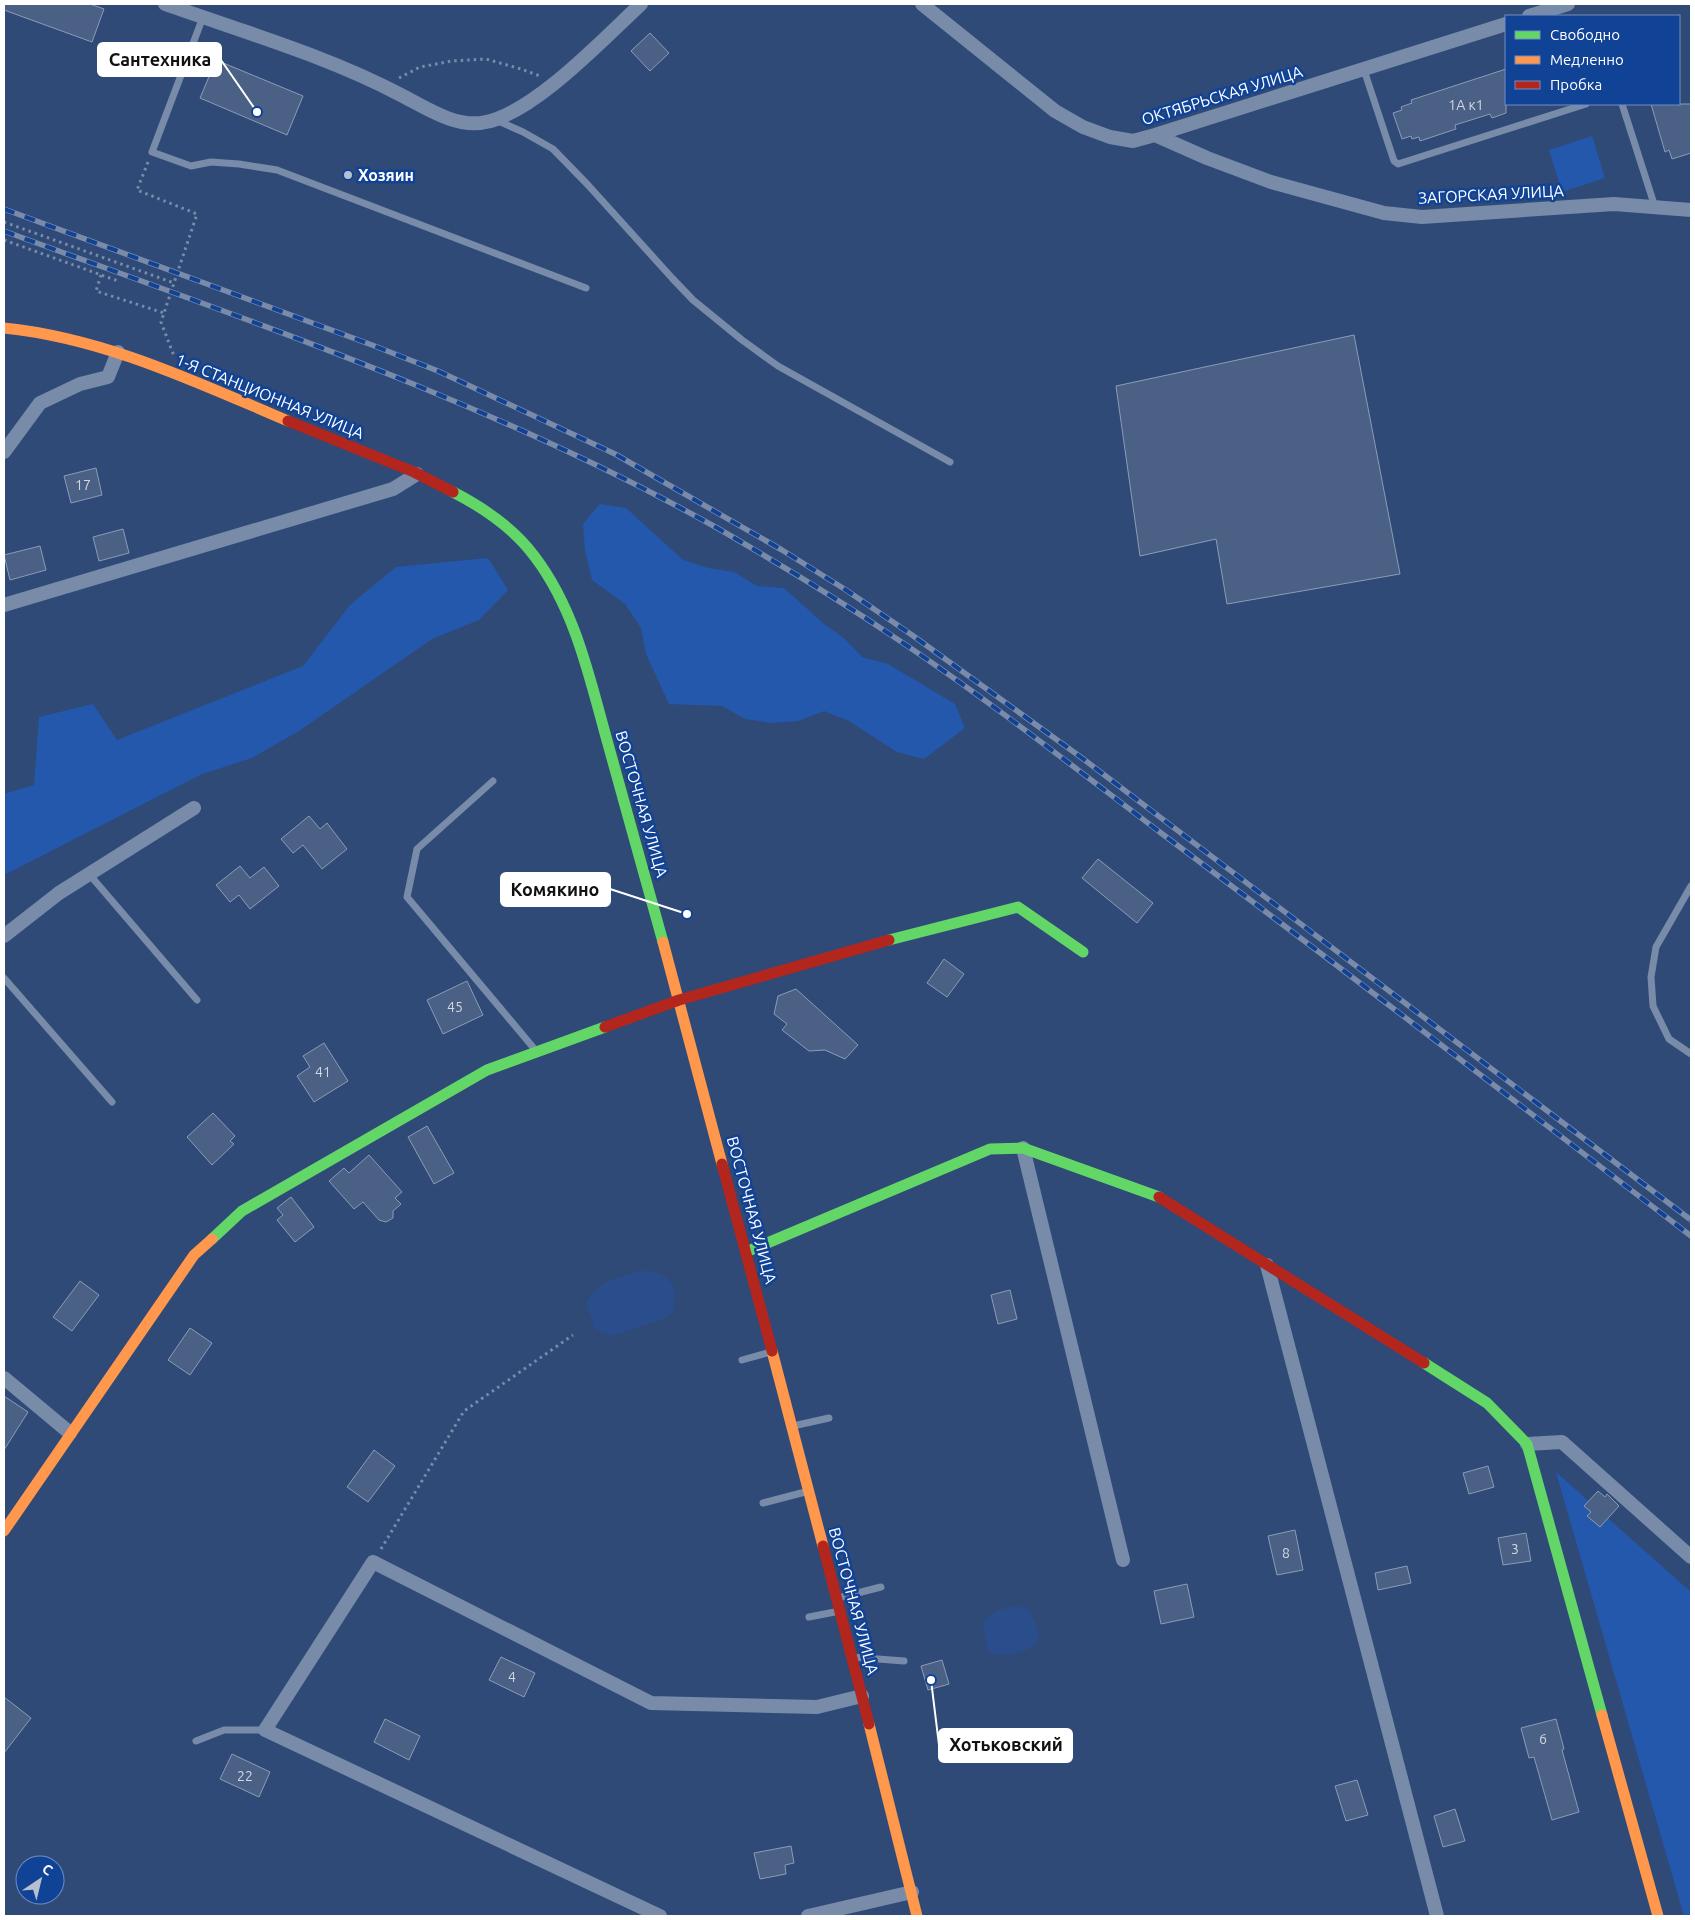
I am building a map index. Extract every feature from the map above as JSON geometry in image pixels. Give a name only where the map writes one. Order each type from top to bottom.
[{"type":"street","points":[[165,4],[329,62],[384,86],[447,118],[468,123],[484,123],[495,120],[527,103],[554,82],[641,4]]},
{"type":"street","name":"ОКТЯБРЬСКАЯ УЛИЦА","points":[[922,4],[1056,111],[1083,127],[1110,138],[1133,141],[1505,24]]},
{"type":"street","points":[[1532,15],[1568,4]]},
{"type":"street","name":"ЗАГОРСКАЯ УЛИЦА","points":[[1155,135],[1207,158],[1271,182],[1384,212],[1422,217],[1614,204],[1691,210]]},
{"type":"street","name":"1-Я СТАНЦИОННАЯ УЛИЦА","points":[[4,328],[44,332],[118,352],[171,373],[417,474],[477,506],[511,530]]},
{"type":"street","points":[[4,452],[40,403],[80,384],[108,377],[118,352]]},
{"type":"street","points":[[4,605],[393,489],[417,474]]},
{"type":"street","name":"ВОСТОЧНАЯ УЛИЦА","points":[[511,530],[533,552],[550,579],[566,611],[583,653],[679,1000],[746,1252],[918,1916]]},
{"type":"street","points":[[4,936],[59,894],[194,808]]},
{"type":"street","points":[[4,1531],[194,1255],[242,1211],[487,1070],[679,1000],[932,928],[1018,907],[1083,952]]},
{"type":"street","points":[[746,1252],[990,1149],[1023,1148],[1158,1197],[1487,1403],[1527,1444],[1658,1916]]},
{"type":"street","points":[[1023,1148],[1124,1560]]},
{"type":"street","points":[[1266,1265],[1437,1916]]},
{"type":"street","points":[[4,1378],[70,1433]]},
{"type":"street","points":[[1527,1444],[1562,1442],[1691,1557]]},
{"type":"street","points":[[660,1916],[265,1730],[373,1562],[651,1703],[817,1707],[862,1696]]},
{"type":"street","points":[[808,1916],[912,1892]]},
{"type":"lane","points":[[203,17],[152,152],[191,166],[210,162],[277,170],[586,288]]},
{"type":"lane","points":[[1364,70],[1394,161],[1398,164],[1583,105]]},
{"type":"lane","points":[[1622,105],[1655,207]]},
{"type":"lane","points":[[495,120],[524,132],[553,149],[693,300],[742,340],[778,366],[950,462]]},
{"type":"lane","points":[[493,781],[417,849],[407,896],[537,1052]]},
{"type":"lane","points":[[89,874],[197,1000]]},
{"type":"lane","points":[[1691,886],[1656,947],[1651,977],[1653,1006],[1669,1039],[1691,1054]]},
{"type":"lane","points":[[4,978],[112,1102]]},
{"type":"lane","points":[[742,1360],[772,1351]]},
{"type":"lane","points":[[792,1426],[829,1418]]},
{"type":"lane","points":[[763,1503],[809,1492]]},
{"type":"lane","points":[[837,1598],[881,1587]]},
{"type":"lane","points":[[808,1617],[840,1611]]},
{"type":"lane","points":[[852,1657],[904,1661]]},
{"type":"lane","points":[[196,1741],[224,1730],[265,1730]]},
{"type":"path","points":[[384,86],[420,67],[452,61],[486,60],[521,69],[554,82]]},
{"type":"path","points":[[152,152],[137,190],[198,214],[161,322],[176,360],[171,373]]},
{"type":"path","points":[[4,222],[174,283]]},
{"type":"path","points":[[4,240],[118,281]]},
{"type":"path","points":[[101,275],[96,291],[164,313]]},
{"type":"path","points":[[373,1562],[464,1411],[573,1334]]},
{"type":"shaded area","points":[[1592,136],[1605,178],[1562,192],[1549,150]]},
{"type":"shaded area","points":[[600,504],[626,508],[683,560],[708,568],[734,572],[757,586],[784,588],[824,624],[845,639],[862,657],[888,664],[955,704],[965,728],[924,759],[897,752],[849,721],[824,711],[798,721],[772,723],[745,719],[722,706],[669,704],[646,654],[641,628],[625,604],[592,580],[585,550],[583,524]]},
{"type":"shaded area","points":[[488,558],[508,590],[479,620],[432,639],[299,731],[252,758],[202,774],[4,875],[4,794],[34,785],[39,717],[93,704],[117,740],[303,666],[350,605],[396,567]]},
{"type":"shaded area","points":[[640,1271],[658,1274],[670,1282],[675,1295],[672,1313],[661,1320],[612,1336],[595,1329],[586,1303],[591,1295],[602,1284]]},
{"type":"shaded area","points":[[1556,1472],[1691,1592],[1691,1916],[1684,1916]]},
{"type":"shaded area","points":[[1014,1606],[1027,1608],[1037,1627],[1038,1640],[1030,1648],[1023,1651],[1007,1655],[993,1654],[989,1651],[987,1645],[984,1632],[985,1620],[992,1613]]},
{"type":"building","points":[[4,4],[90,4],[104,9],[92,42],[4,10]]},
{"type":"building","points":[[650,33],[669,53],[650,71],[631,51]]},
{"type":"building","points":[[216,60],[303,96],[287,135],[200,98]]},
{"type":"building","points":[[1505,69],[1506,113],[1492,118],[1490,114],[1455,125],[1456,129],[1420,141],[1419,137],[1412,139],[1411,136],[1402,139],[1393,113],[1402,110],[1401,107],[1412,103],[1411,100]]},
{"type":"building","points":[[1691,104],[1691,153],[1672,159],[1669,150],[1665,152],[1651,105]]},
{"type":"building","points":[[1354,335],[1400,574],[1227,604],[1216,539],[1140,556],[1116,386]]},
{"type":"building","points":[[96,468],[102,495],[71,503],[64,476]]},
{"type":"building","points":[[123,529],[129,553],[99,561],[93,537]]},
{"type":"building","points":[[40,546],[46,570],[10,580],[4,555]]},
{"type":"building","points":[[309,816],[320,829],[327,823],[347,849],[322,869],[303,845],[293,853],[281,839]]},
{"type":"building","points":[[1098,859],[1153,903],[1137,923],[1082,878]]},
{"type":"building","points":[[240,866],[250,878],[264,867],[279,886],[250,909],[239,895],[230,902],[216,885]]},
{"type":"building","points":[[944,959],[964,974],[947,997],[927,983]]},
{"type":"building","points":[[467,981],[483,1015],[443,1034],[427,1000]]},
{"type":"building","points":[[796,989],[858,1045],[845,1059],[825,1050],[809,1051],[782,1030],[787,1024],[774,1014],[778,996]]},
{"type":"building","points":[[324,1043],[348,1081],[314,1102],[297,1076],[310,1067],[303,1056]]},
{"type":"building","points":[[213,1113],[235,1136],[230,1141],[234,1144],[212,1165],[187,1137]]},
{"type":"building","points":[[427,1126],[454,1173],[434,1184],[408,1137]]},
{"type":"building","points":[[369,1155],[402,1192],[395,1198],[401,1204],[393,1211],[393,1218],[386,1222],[379,1220],[363,1202],[354,1209],[329,1181],[344,1168],[349,1173]]},
{"type":"building","points":[[291,1197],[314,1227],[295,1242],[277,1220],[283,1215],[277,1208]]},
{"type":"building","points":[[80,1281],[99,1295],[72,1331],[53,1317]]},
{"type":"building","points":[[1010,1290],[1017,1319],[998,1324],[991,1295]]},
{"type":"building","points":[[190,1328],[212,1343],[190,1375],[168,1360]]},
{"type":"building","points":[[4,1396],[28,1412],[4,1450]]},
{"type":"building","points":[[374,1450],[395,1466],[368,1502],[347,1487]]},
{"type":"building","points":[[1488,1466],[1494,1487],[1469,1494],[1463,1473]]},
{"type":"building","points":[[1598,1491],[1605,1497],[1607,1494],[1619,1506],[1600,1527],[1587,1516],[1591,1512],[1584,1506]]},
{"type":"building","points":[[1295,1530],[1303,1570],[1277,1575],[1268,1536]]},
{"type":"building","points":[[1526,1533],[1531,1561],[1503,1565],[1498,1538]]},
{"type":"building","points":[[1407,1566],[1411,1583],[1378,1590],[1375,1573]]},
{"type":"building","points":[[1187,1584],[1194,1617],[1161,1624],[1154,1591]]},
{"type":"building","points":[[501,1657],[535,1673],[524,1697],[489,1680]]},
{"type":"building","points":[[942,1660],[949,1684],[928,1690],[921,1666]]},
{"type":"building","points":[[4,1697],[31,1718],[4,1753]]},
{"type":"building","points":[[385,1719],[420,1736],[409,1760],[374,1742]]},
{"type":"building","points":[[1556,1719],[1564,1749],[1562,1750],[1579,1812],[1552,1820],[1534,1757],[1529,1758],[1521,1728]]},
{"type":"building","points":[[232,1754],[270,1772],[259,1797],[220,1779]]},
{"type":"building","points":[[1357,1780],[1368,1815],[1346,1821],[1335,1786]]},
{"type":"building","points":[[1455,1809],[1465,1841],[1443,1847],[1434,1816]]},
{"type":"building","points":[[791,1846],[794,1863],[785,1865],[786,1874],[760,1879],[754,1853]]},
{"type":"railway","points":[[4,209],[438,371],[615,454],[782,550],[846,590],[912,635],[1082,758],[1691,1220]]},
{"type":"railway","points":[[4,231],[277,331],[457,402],[546,441],[633,483],[719,529],[783,567],[888,633],[1060,756],[1361,983],[1691,1236]]},
{"type":"traffic: fast","points":[[453,492],[487,512],[518,537],[535,557],[561,600],[588,671],[663,942]]},
{"type":"traffic: fast","points":[[889,940],[1018,907],[1083,952]]},
{"type":"traffic: fast","points":[[212,1239],[242,1211],[487,1070],[605,1027]]},
{"type":"traffic: fast","points":[[746,1252],[990,1149],[1023,1148],[1159,1197]]},
{"type":"traffic: fast","points":[[1424,1363],[1487,1403],[1527,1444],[1602,1715]]},
{"type":"traffic: slow","points":[[4,328],[78,341],[114,352],[184,377],[288,421]]},
{"type":"traffic: slow","points":[[663,942],[722,1164]]},
{"type":"traffic: slow","points":[[4,1531],[194,1255],[212,1239]]},
{"type":"traffic: slow","points":[[772,1351],[823,1546]]},
{"type":"traffic: slow","points":[[1602,1715],[1658,1916]]},
{"type":"traffic: slow","points":[[869,1724],[917,1916]]},
{"type":"traffic: jam","points":[[288,421],[414,472],[453,492]]},
{"type":"traffic: jam","points":[[605,1027],[679,1000],[889,940]]},
{"type":"traffic: jam","points":[[722,1164],[772,1351]]},
{"type":"traffic: jam","points":[[1159,1197],[1424,1363]]},
{"type":"traffic: jam","points":[[823,1546],[869,1724]]},
{"type":"place","name":"Сантехника","points":[[257,112]]},
{"type":"place","name":"Хозяин","points":[[348,175]]},
{"type":"place","name":"Комякино","points":[[687,914]]},
{"type":"place","name":"Хотьковский","points":[[931,1680]]}]
